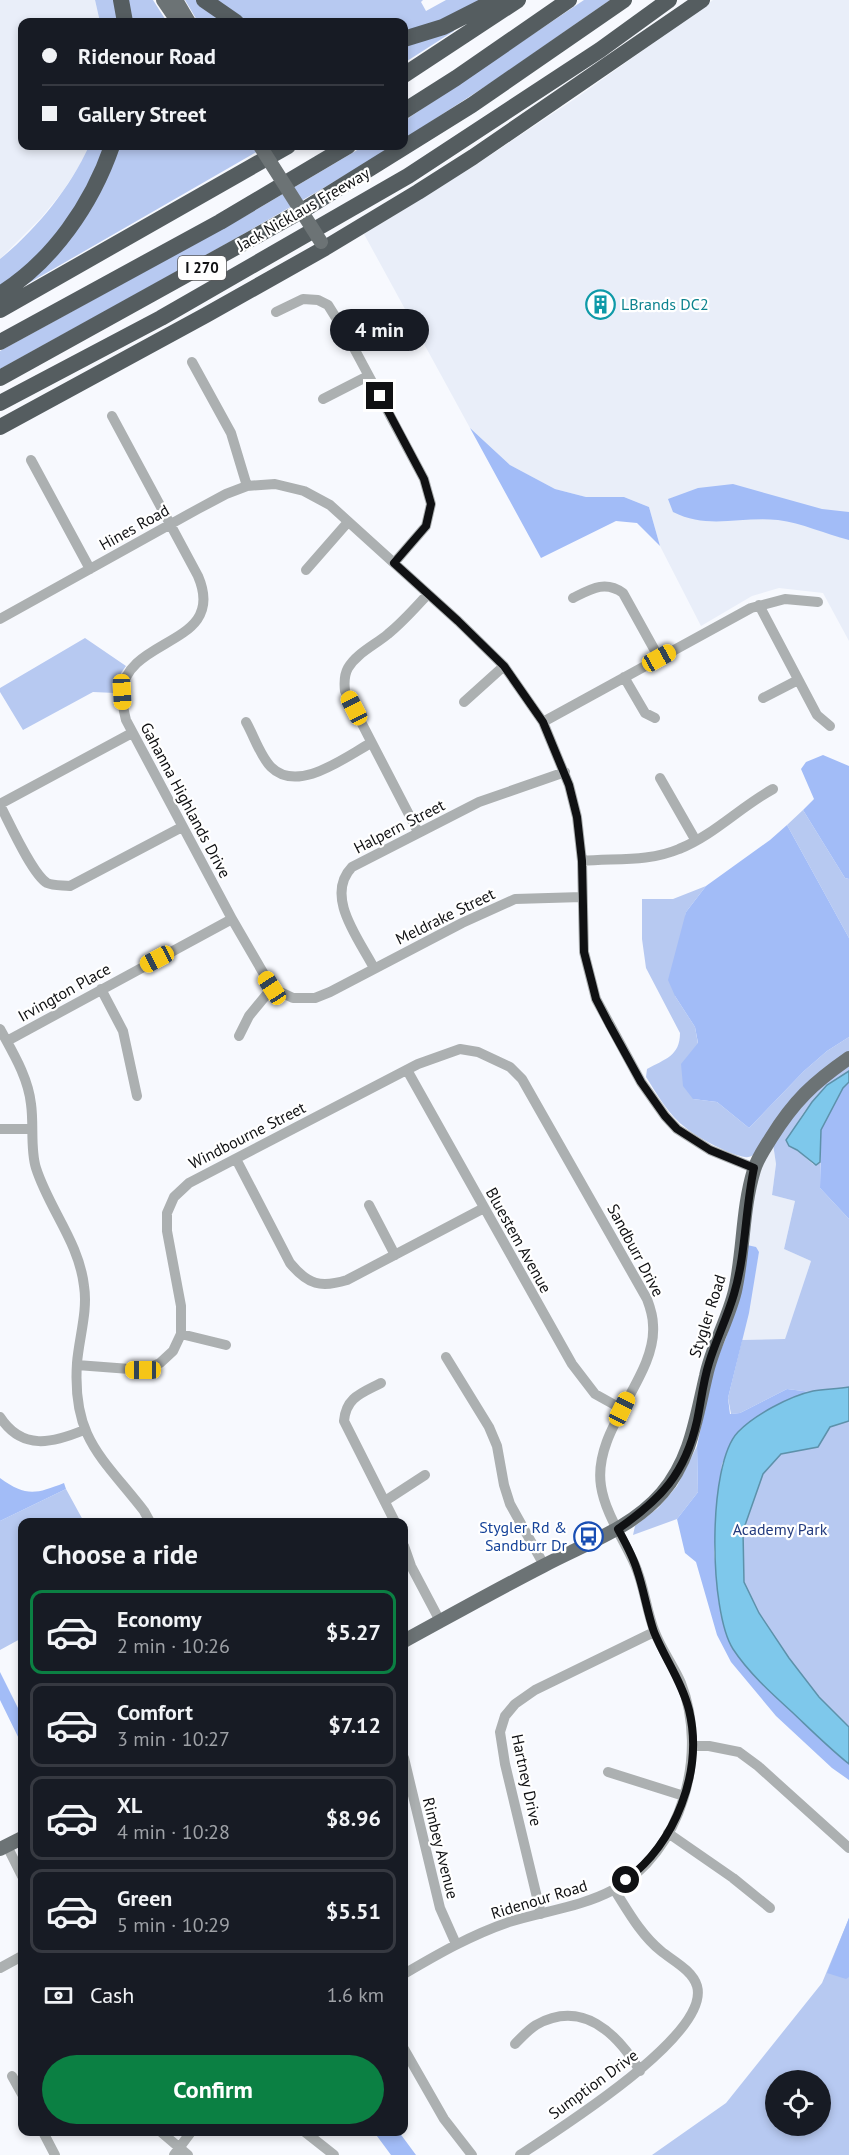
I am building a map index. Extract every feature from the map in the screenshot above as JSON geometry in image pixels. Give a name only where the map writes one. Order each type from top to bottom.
[{"type":"highway","points":[[121,0],[124,18]]},
{"type":"highway","points":[[204,0],[230,18]]},
{"type":"highway","points":[[408,38],[443,27],[496,0]]},
{"type":"highway","points":[[408,72],[518,0]]},
{"type":"highway","points":[[408,108],[568,0]]},
{"type":"highway","name":"Jack Nicklaus Freeway","points":[[408,145],[472,105],[624,0]]},
{"type":"highway","points":[[0,403],[161,318],[408,176],[600,50],[669,0]]},
{"type":"highway","points":[[0,427],[124,361],[474,157],[702,0]]},
{"type":"highway","points":[[0,294],[34,268],[86,205],[111,150]]},
{"type":"highway","points":[[0,310],[281,150]]},
{"type":"highway","name":"Jack Nicklaus Freeway","points":[[0,342],[220,222],[341,150]]},
{"type":"highway","name":"Jack Nicklaus Freeway","points":[[0,378],[305,209],[400,150]]},
{"type":"main road","points":[[163,0],[175,18]]},
{"type":"main road","points":[[176,0],[187,18]]},
{"type":"main road","points":[[263,150],[323,245]]},
{"type":"main road","name":"Stygler Road","points":[[408,1639],[544,1565],[618,1529],[640,1514],[663,1492],[681,1466],[688,1449],[709,1363],[734,1293],[754,1168],[794,1104],[822,1077],[849,1058]]},
{"type":"main road","points":[[4,1848],[18,1840]]},
{"type":"street","points":[[276,312],[303,299],[318,300],[328,305],[335,313],[424,479],[431,504],[426,526],[394,563]]},
{"type":"street","points":[[348,337],[390,315]]},
{"type":"street","points":[[192,362],[231,433],[247,486]]},
{"type":"street","points":[[323,399],[369,376]]},
{"type":"street","name":"Gahanna Highlands Drive","points":[[112,416],[198,576],[203,586],[204,599],[196,621],[189,630],[146,654],[129,670],[122,692],[122,704],[132,733],[232,920],[272,988]]},
{"type":"street","points":[[31,460],[90,569]]},
{"type":"street","name":"Hines Road","points":[[0,619],[226,494],[247,486],[275,484],[304,490],[330,505],[348,522]]},
{"type":"street","points":[[306,570],[348,522],[504,666],[543,722],[564,772],[577,817],[582,861],[584,952],[596,999],[641,1082],[677,1129],[710,1150],[754,1168]]},
{"type":"street","points":[[573,598],[597,586],[607,585],[616,588],[623,593],[659,658]]},
{"type":"street","points":[[418,832],[345,691],[345,674],[358,656],[406,618],[428,594]]},
{"type":"street","points":[[543,722],[759,605],[785,599],[818,602]]},
{"type":"street","points":[[759,605],[817,715],[830,726]]},
{"type":"street","points":[[464,702],[504,666]]},
{"type":"street","points":[[624,677],[645,713],[655,718]]},
{"type":"street","points":[[763,698],[798,680]]},
{"type":"street","points":[[246,722],[271,767],[290,777],[302,777],[314,773],[371,743]]},
{"type":"street","points":[[132,733],[0,804],[36,872],[45,882],[70,886],[182,827]]},
{"type":"street","name":"Halpern Street","points":[[374,968],[342,905],[341,885],[345,875],[352,867],[479,802],[564,772]]},
{"type":"street","points":[[660,778],[696,841]]},
{"type":"street","points":[[582,861],[661,855],[678,850],[715,829],[752,801],[773,789]]},
{"type":"street","name":"Meldrake Street","points":[[272,988],[293,998],[315,998],[462,923],[515,899],[582,897]]},
{"type":"street","name":"Irvington Place","points":[[7,1041],[232,920]]},
{"type":"street","points":[[239,1036],[249,1016],[272,988]]},
{"type":"street","points":[[102,989],[123,1031],[137,1096]]},
{"type":"street","points":[[0,1029],[25,1075],[31,1103],[35,1166],[49,1201],[78,1254],[85,1287],[77,1365],[77,1404],[84,1430],[95,1450],[148,1518]]},
{"type":"street","name":"Windbourne Street","points":[[181,1334],[181,1306],[167,1231],[167,1213],[174,1197],[189,1183],[418,1064],[460,1049],[478,1052]]},
{"type":"street","name":"Sandburr Drive","points":[[478,1052],[510,1067],[522,1079],[647,1299],[654,1327],[647,1357],[602,1454],[599,1472],[601,1490],[618,1529]]},
{"type":"street","name":"Bluestem Avenue","points":[[407,1070],[572,1364],[595,1394],[622,1409]]},
{"type":"street","points":[[0,1129],[32,1129]]},
{"type":"street","points":[[236,1159],[290,1263],[300,1275],[313,1283],[330,1285],[347,1280],[484,1208]]},
{"type":"street","points":[[369,1205],[395,1255]]},
{"type":"street","points":[[77,1365],[143,1370],[160,1363],[173,1351],[181,1334],[226,1345]]},
{"type":"street","points":[[446,1357],[489,1427],[497,1446],[510,1504],[544,1565]]},
{"type":"street","points":[[381,1383],[350,1400],[345,1410],[344,1421],[393,1518]]},
{"type":"street","points":[[0,1417],[4,1424],[15,1433],[39,1443],[60,1440],[84,1430]]},
{"type":"street","points":[[385,1501],[425,1475]]},
{"type":"street","name":"Ridenour Road","points":[[408,1972],[475,1935],[512,1921],[580,1904],[614,1889],[638,1871],[656,1852],[668,1833],[684,1796],[691,1771],[693,1746],[690,1712],[680,1683],[654,1632],[637,1568],[618,1529]]},
{"type":"street","points":[[408,1557],[440,1621]]},
{"type":"street","name":"Hartney Drive","points":[[541,1914],[505,1764],[500,1732],[505,1716],[515,1704],[535,1690],[654,1632]]},
{"type":"street","points":[[693,1746],[709,1746],[739,1752],[758,1766],[849,1848]]},
{"type":"street","points":[[608,1772],[684,1796]]},
{"type":"street","name":"Rimbey Avenue","points":[[408,1775],[440,1908],[456,1944]]},
{"type":"street","points":[[668,1833],[711,1861],[770,1908]]},
{"type":"street","points":[[4,1848],[18,1870]]},
{"type":"street","name":"Sumption Drive","points":[[520,2155],[640,2071],[666,2046],[695,2007],[697,1986],[684,1968],[650,1941],[614,1889]]},
{"type":"street","points":[[0,1968],[18,1958]]},
{"type":"street","points":[[514,2044],[536,2025],[559,2016],[574,2015],[588,2019],[615,2038],[640,2071]]},
{"type":"street","points":[[408,2056],[447,2125],[471,2155]]},
{"type":"street","points":[[12,2076],[18,2087]]},
{"type":"street","points":[[45,2136],[55,2155]]},
{"type":"street","points":[[165,2136],[181,2153],[190,2136]]},
{"type":"street","points":[[310,2136],[334,2155]]},
{"type":"shaded area","points":[[0,0],[95,0],[99,18],[18,18],[18,150],[87,150],[63,191],[41,218],[0,259]]},
{"type":"shaded area","points":[[713,0],[849,0],[849,641],[823,593],[779,588],[752,596],[701,626],[660,546],[649,507],[624,497],[586,497],[555,489],[510,465],[470,428],[364,234],[474,166],[579,96]]},
{"type":"shaded area","points":[[470,428],[510,465],[555,489],[586,497],[624,497],[649,507],[660,546],[637,523],[616,521],[541,558]]},
{"type":"shaded area","points":[[733,484],[822,509],[849,512],[849,540],[778,520],[699,520],[673,512],[668,499],[698,488]]},
{"type":"shaded area","points":[[823,755],[849,766],[849,879],[845,878],[803,810],[814,799],[801,769],[806,762]]},
{"type":"shaded area","points":[[787,825],[849,938],[849,1037],[827,1051],[804,1071],[749,1128],[717,1102],[693,1099],[683,1086],[681,1064],[698,1043],[695,1027],[675,996],[668,980],[686,912],[706,886]]},
{"type":"shaded area","points":[[849,1071],[849,1082],[843,1088],[821,1130],[820,1162],[816,1165],[789,1146],[786,1140],[812,1102],[827,1085]]},
{"type":"shaded area","points":[[849,1082],[849,1219],[820,1188],[821,1130],[843,1088]]},
{"type":"shaded area","points":[[773,1144],[776,1164],[772,1195],[795,1201],[784,1249],[811,1261],[785,1339],[742,1340],[759,1252],[747,1245],[757,1173]]},
{"type":"shaded area","points":[[747,1245],[756,1247],[759,1252],[749,1313],[728,1398],[730,1414],[740,1413],[787,1389],[811,1392],[774,1406],[737,1433],[722,1464],[714,1552],[720,1614],[732,1648],[766,1687],[849,1764],[849,1780],[832,1768],[776,1716],[731,1662],[717,1635],[696,1562],[685,1553],[677,1519],[698,1492],[697,1446],[714,1366],[726,1338],[741,1288]]},
{"type":"shaded area","points":[[849,1387],[849,1421],[830,1427],[818,1447],[781,1454],[763,1474],[743,1531],[744,1582],[759,1613],[789,1658],[819,1697],[849,1727],[849,1764],[768,1690],[733,1649],[725,1630],[719,1604],[715,1539],[716,1505],[721,1474],[728,1449],[738,1432],[763,1413],[794,1397],[813,1391]]},
{"type":"shaded area","points":[[0,1478],[24,1491],[46,1490],[64,1483],[66,1489],[0,1521]]},
{"type":"shaded area","points":[[0,1672],[18,1708],[18,1737],[0,1700]]},
{"type":"shaded area","points":[[849,1918],[849,1977],[846,1979],[827,1973]]},
{"type":"shaded area","points":[[377,2136],[402,2136],[416,2155],[391,2155]]},
{"type":"green space","points":[[95,0],[117,0],[120,18],[99,18]]},
{"type":"green space","points":[[126,0],[153,0],[164,18],[128,18]]},
{"type":"green space","points":[[185,0],[197,0],[222,18],[196,18]]},
{"type":"green space","points":[[213,0],[423,0],[421,2],[426,11],[446,0],[483,0],[408,35],[408,18],[242,18]]},
{"type":"green space","points":[[584,0],[610,0],[492,82],[408,136],[408,118]]},
{"type":"green space","points":[[452,28],[454,31],[408,60],[408,44]]},
{"type":"green space","points":[[87,150],[106,150],[96,177],[55,241],[0,289],[0,259],[39,222],[62,193]]},
{"type":"green space","points":[[115,150],[260,150],[22,287]]},
{"type":"green space","points":[[357,150],[387,150],[247,232],[0,369],[0,351],[249,214]]},
{"type":"green space","points":[[85,638],[126,666],[121,673],[115,693],[93,692],[23,730],[0,692],[0,688]]},
{"type":"green space","points":[[803,810],[845,878],[849,879],[849,938],[787,825]]},
{"type":"green space","points":[[706,886],[686,912],[675,996],[695,1027],[698,1044],[693,1099],[717,1102],[749,1128],[804,1071],[827,1051],[849,1037],[849,1053],[758,1152],[748,1157],[723,1150],[686,1128],[669,1111],[646,1077],[647,1069],[674,1052],[680,1033],[646,968],[642,939],[642,899],[673,899]]},
{"type":"green space","points":[[849,1064],[849,1071],[820,1094],[804,1112],[789,1146],[813,1164],[820,1163],[820,1188],[849,1219],[849,1387],[811,1392],[787,1389],[740,1413],[731,1414],[728,1398],[742,1340],[785,1339],[811,1261],[784,1249],[795,1201],[772,1195],[776,1164],[773,1144],[808,1095]]},
{"type":"green space","name":"Academy Park","points":[[849,1396],[849,1769],[716,1615],[773,1423]]},
{"type":"green space","points":[[697,1446],[698,1492],[677,1519],[633,1535],[635,1526],[658,1508],[677,1486]]},
{"type":"green space","points":[[66,1489],[82,1518],[18,1518],[18,1640],[0,1650],[0,1521]]},
{"type":"green space","points":[[849,1918],[849,2155],[652,2155],[726,2103],[822,1983]]},
{"type":"place","name":"LBrands DC2","points":[[600,304]]},
{"type":"place","name":"Stygler Rd & Sandburr Dr","points":[[588,1536]]},
{"type":"route","points":[[380,396],[424,479],[431,504],[426,526],[394,563],[504,666],[543,722],[569,785],[581,843],[584,952],[596,999],[641,1082],[677,1129],[710,1150],[754,1168],[748,1194],[741,1261],[734,1293],[709,1363],[688,1449],[681,1466],[663,1492],[640,1514],[618,1529],[637,1568],[654,1632],[680,1683],[690,1712],[693,1746],[691,1771],[684,1796],[668,1833],[656,1852],[626,1880]]}]
